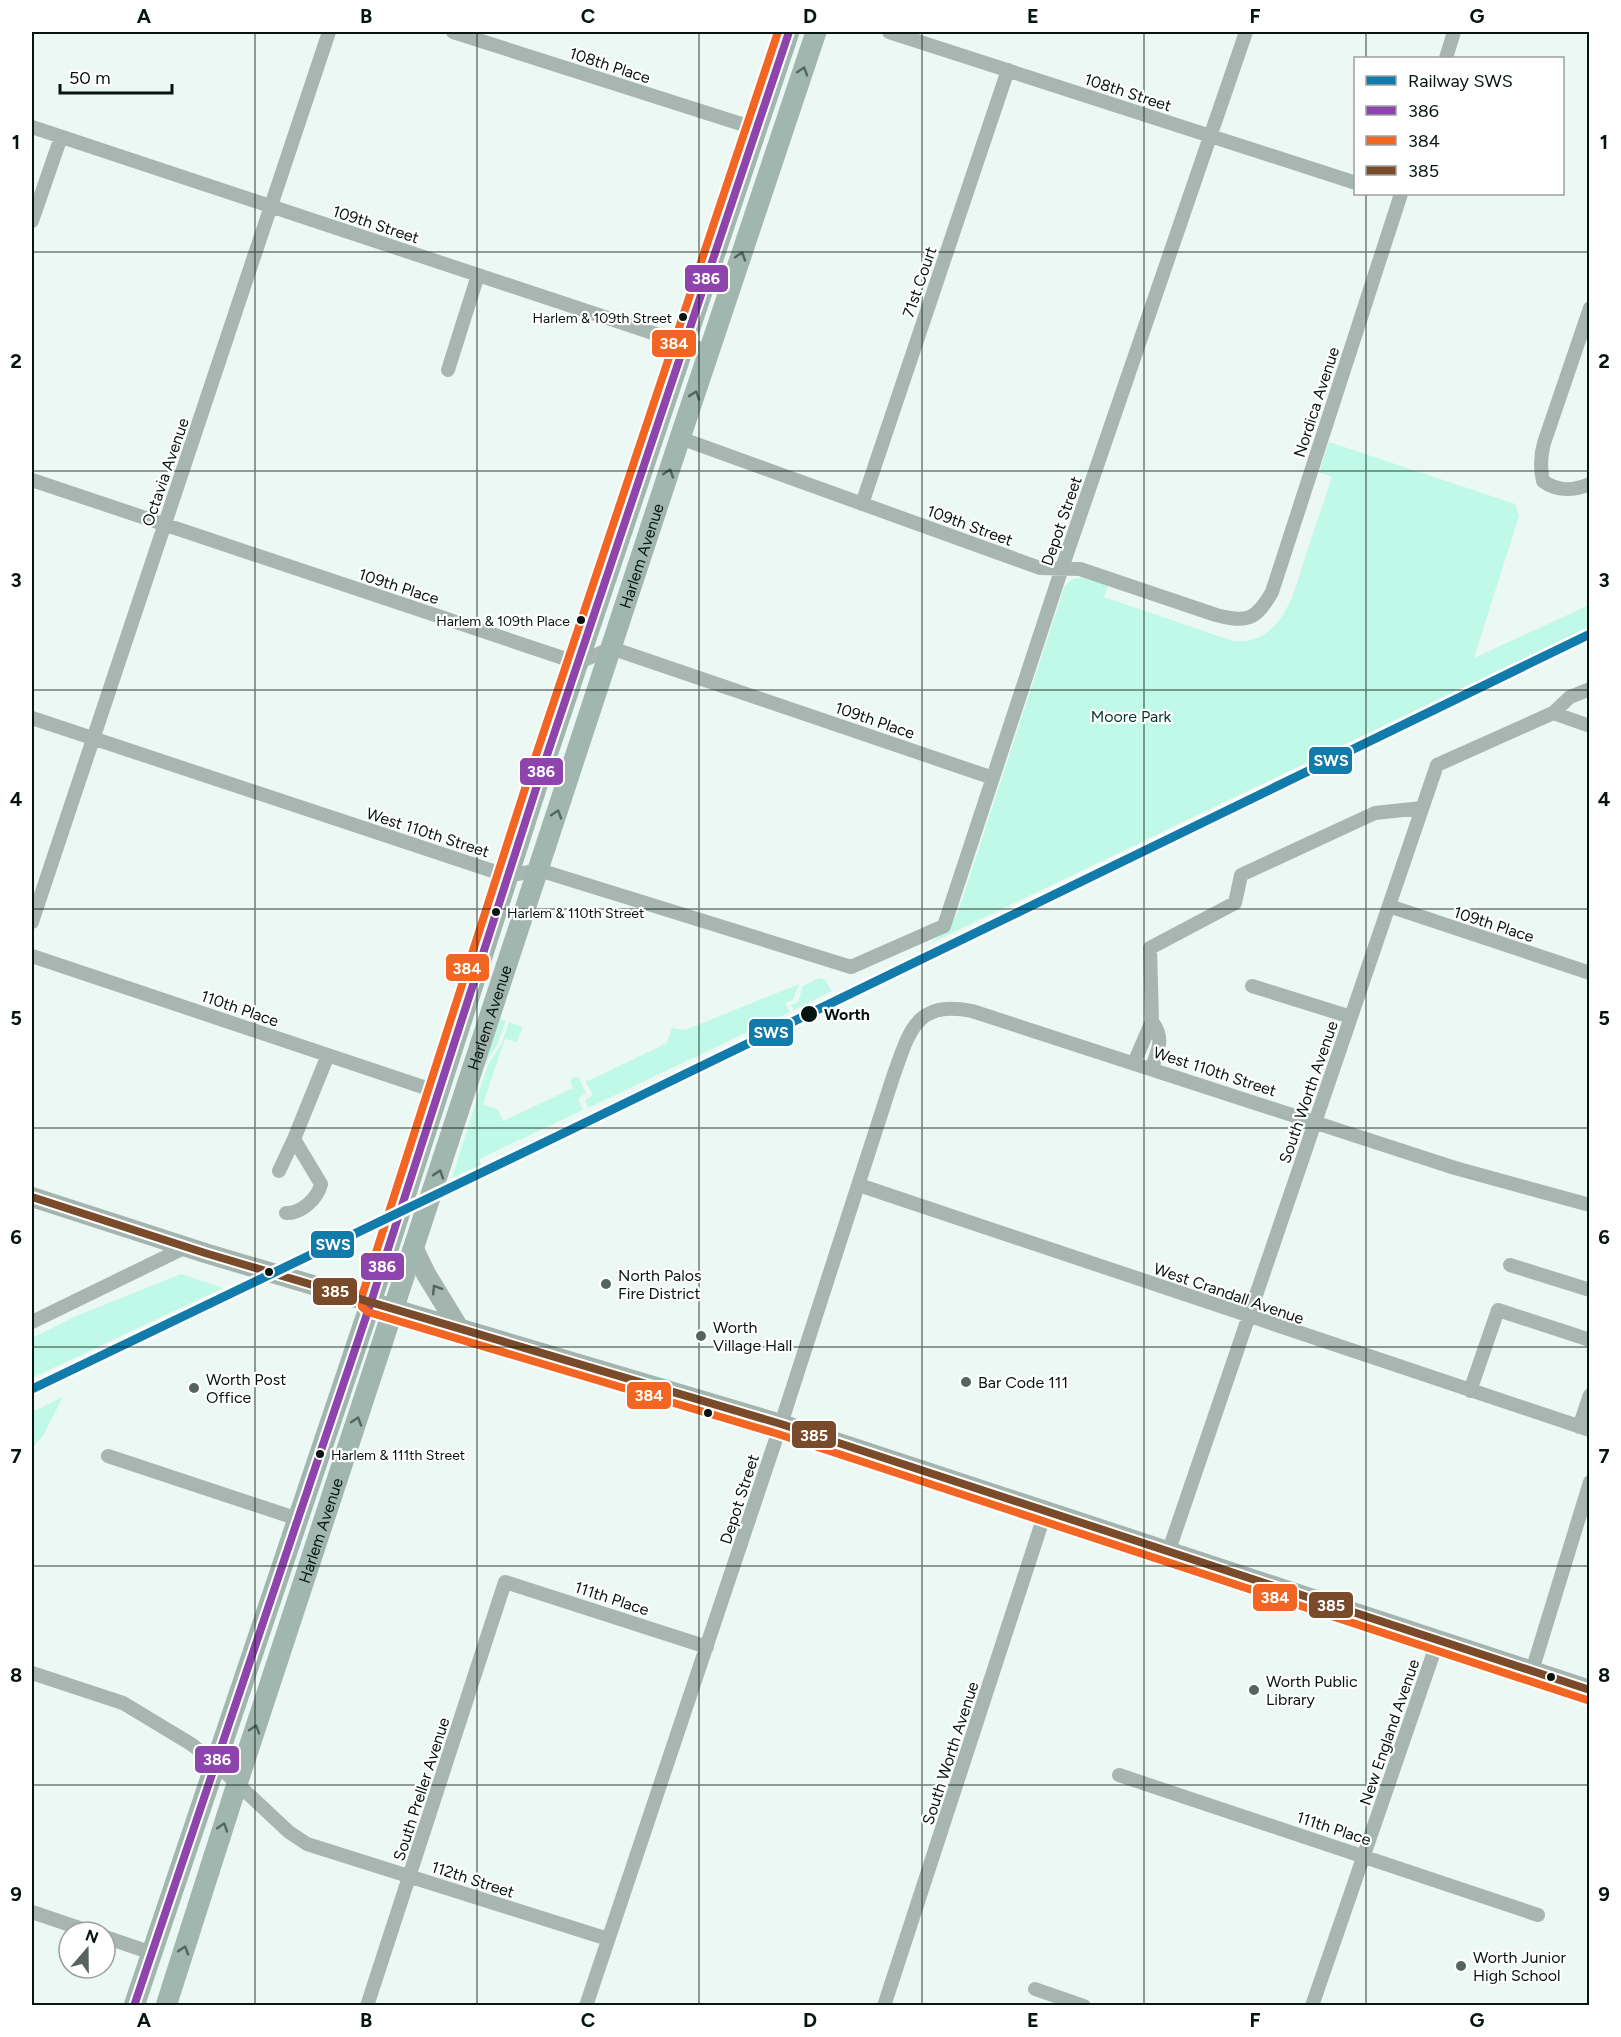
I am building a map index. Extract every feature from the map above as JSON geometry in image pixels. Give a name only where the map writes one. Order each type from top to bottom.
[{"type":"main road","name":"Harlem Avenue","points":[[134,2006],[371,1302],[578,663],[789,32]]},
{"type":"main road","name":"Harlem Avenue","points":[[166,2006],[680,438],[816,32]]},
{"type":"main road","points":[[32,1197],[186,1247],[781,1424],[1590,1690]]},
{"type":"main road","points":[[414,1249],[426,1274],[459,1328]]},
{"type":"main road","points":[[298,1519],[322,1528]]},
{"type":"street","name":"Octavia Avenue","points":[[32,922],[329,32]]},
{"type":"street","name":"108th Place","points":[[453,32],[757,129]]},
{"type":"street","name":"108th Street","points":[[890,32],[1354,182]]},
{"type":"street","name":"Depot Street","points":[[851,967],[944,926],[1062,568],[1246,32]]},
{"type":"street","points":[[1446,57],[1455,32]]},
{"type":"street","name":"71st Court","points":[[862,504],[1008,70]]},
{"type":"street","name":"109th Street","points":[[32,127],[710,352]]},
{"type":"street","points":[[32,221],[61,137]]},
{"type":"street","name":"Nordica Avenue","points":[[1253,616],[1259,612],[1272,592],[1396,195]]},
{"type":"street","points":[[448,370],[478,275]]},
{"type":"street","points":[[1590,308],[1540,456],[1540,469],[1544,481],[1552,487],[1575,490],[1590,484]]},
{"type":"street","name":"109th Street","points":[[680,438],[1040,568],[1080,569],[1232,619],[1253,616]]},
{"type":"street","name":"109th Place","points":[[32,480],[578,663]]},
{"type":"street","points":[[578,663],[611,648]]},
{"type":"street","name":"109th Place","points":[[611,648],[993,778]]},
{"type":"street","name":"South Worth Avenue","points":[[1169,1550],[1437,765],[1553,713],[1570,697],[1590,689]]},
{"type":"street","points":[[1553,713],[1590,726]]},
{"type":"street","name":"West 110th Street","points":[[32,718],[508,876],[539,870],[851,967]]},
{"type":"street","points":[[1134,1063],[1152,1021],[1150,948],[1235,903],[1241,875],[1375,813],[1422,808]]},
{"type":"street","name":"109th Place","points":[[1389,906],[1590,973]]},
{"type":"street","name":"110th Place","points":[[32,956],[438,1092]]},
{"type":"street","points":[[1252,986],[1351,1017]]},
{"type":"street","name":"West 110th Street","points":[[933,1011],[948,1008],[972,1011],[1455,1168],[1590,1205]]},
{"type":"street","name":"Depot Street","points":[[586,2006],[910,1031],[921,1018],[933,1011]]},
{"type":"street","points":[[1152,1021],[1161,1039],[1152,1068]]},
{"type":"street","points":[[279,1171],[328,1055]]},
{"type":"street","points":[[286,1213],[293,1214],[300,1210],[319,1193],[321,1184],[294,1139]]},
{"type":"street","name":"West Crandall Avenue","points":[[859,1185],[1584,1429]]},
{"type":"street","points":[[32,1322],[186,1247]]},
{"type":"street","points":[[1510,1265],[1590,1290]]},
{"type":"street","points":[[1470,1390],[1498,1310],[1590,1340]]},
{"type":"street","points":[[1584,1429],[1590,1395]]},
{"type":"street","points":[[108,1456],[298,1519]]},
{"type":"street","points":[[1532,1671],[1590,1482]]},
{"type":"street","name":"South Worth Avenue","points":[[884,2006],[1046,1510]]},
{"type":"street","name":"111th Place","points":[[505,1582],[707,1647]]},
{"type":"street","name":"South Preller Avenue","points":[[367,2006],[505,1582]]},
{"type":"street","name":"New England Avenue","points":[[1312,2006],[1438,1640]]},
{"type":"street","name":"112th Street","points":[[32,1672],[123,1703],[191,1744],[215,1763],[289,1832],[307,1844],[608,1939]]},
{"type":"street","name":"111th Place","points":[[1119,1775],[1538,1915]]},
{"type":"street","points":[[32,1912],[57,1920]]},
{"type":"street","points":[[117,1941],[152,1953]]},
{"type":"street","points":[[1035,1989],[1084,2006]]},
{"type":"green space","name":"Moore Park","points":[[1329,442],[1515,504],[1519,516],[1474,658],[1589,605],[1589,627],[927,945],[945,931],[958,912],[1064,588],[1068,582],[1078,578],[1096,581],[1108,586],[1104,597],[1233,641],[1250,640],[1264,634],[1276,625],[1285,612],[1298,582],[1332,477],[1319,472]]},
{"type":"green space","points":[[819,978],[825,980],[832,991],[794,1010],[791,1005],[798,1002],[803,986]]},
{"type":"green space","points":[[799,984],[793,1000],[785,1003],[790,1012],[588,1108],[585,1100],[593,1095],[585,1080],[588,1081],[667,1043],[672,1028],[685,1030]]},
{"type":"green space","points":[[500,1019],[506,1021],[497,1045],[484,1066]]},
{"type":"green space","points":[[509,1022],[523,1027],[517,1042],[505,1039],[483,1104],[498,1110],[503,1121],[573,1088],[570,1080],[574,1077],[579,1078],[586,1093],[578,1098],[583,1110],[479,1159],[481,1165],[452,1178],[487,1067],[502,1043]]},
{"type":"green space","points":[[181,1274],[223,1288],[32,1378],[32,1338],[76,1316]]},
{"type":"green space","points":[[63,1397],[44,1434],[32,1449],[32,1412]]},
{"type":"rail line","name":"SWS","points":[[32,1389],[1590,634]]},
{"type":"transit line","name":"384","points":[[778,32],[532,767],[361,1299],[362,1307],[368,1312],[778,1434],[1587,1700]]},
{"type":"transit line","name":"386","points":[[134,2006],[371,1302],[542,770],[789,32]]},
{"type":"transit line","name":"385","points":[[32,1197],[205,1253],[781,1424],[1590,1690]]},
{"type":"place","name":"Harlem & 109th Street","points":[[683,317]]},
{"type":"place","name":"Harlem & 109th Place","points":[[581,620]]},
{"type":"place","name":"Harlem & 110th Street","points":[[496,912]]},
{"type":"place","name":"Worth","points":[[809,1014]]},
{"type":"place","name":"North Palos Fire District","points":[[606,1284]]},
{"type":"place","name":"Worth Village Hall","points":[[701,1336]]},
{"type":"place","name":"Bar Code 111","points":[[966,1382]]},
{"type":"place","name":"Worth Post Office","points":[[194,1388]]},
{"type":"place","name":"Harlem & 111th Street","points":[[320,1454]]},
{"type":"place","name":"Worth Public Library","points":[[1254,1690]]},
{"type":"place","name":"Worth Junior High School","points":[[1461,1966]]}]
